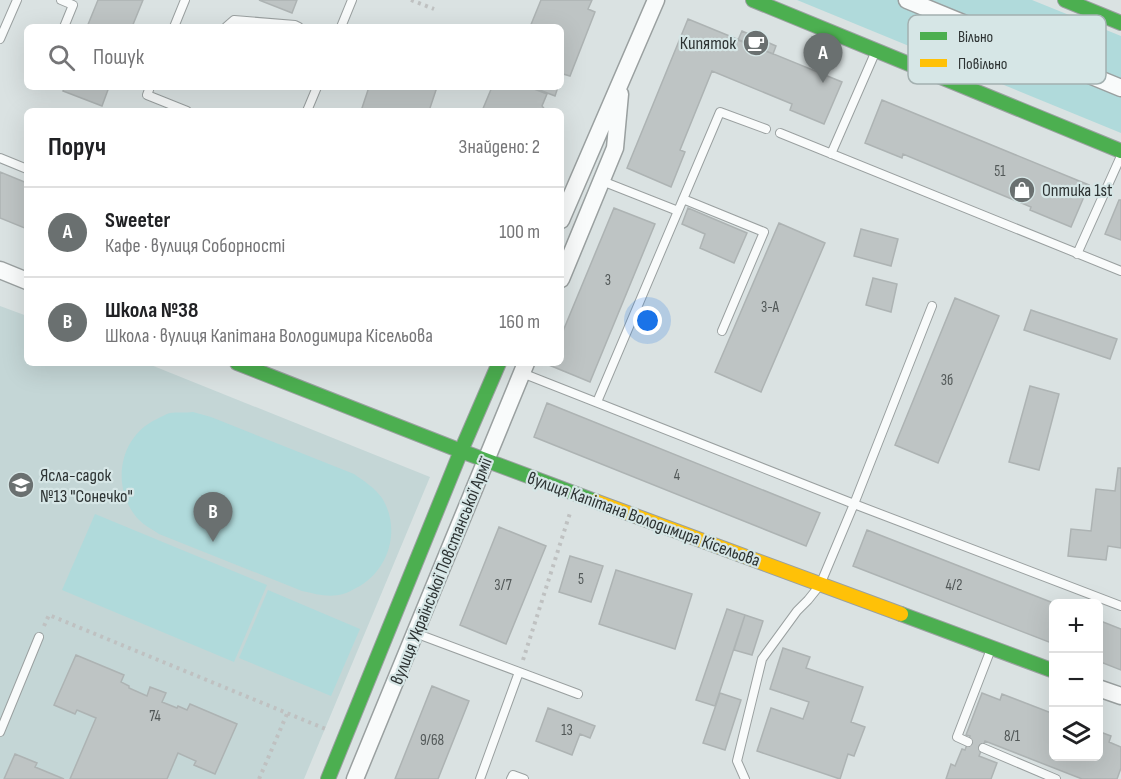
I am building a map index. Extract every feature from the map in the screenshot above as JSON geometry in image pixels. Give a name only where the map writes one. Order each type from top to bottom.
[{"type":"street","points":[[564,213],[656,0]]},
{"type":"street","points":[[753,0],[908,64]]},
{"type":"street","points":[[907,0],[943,15]]},
{"type":"street","points":[[1065,0],[1102,15]]},
{"type":"street","points":[[1106,17],[1121,23]]},
{"type":"street","points":[[564,272],[615,148],[622,78]]},
{"type":"street","points":[[1106,82],[1121,88]]},
{"type":"street","points":[[955,84],[1121,153]]},
{"type":"street","points":[[0,270],[24,279]]},
{"type":"street","name":"вулиця Капітана Володимира Кісельова","points":[[245,366],[461,452],[1049,669]]},
{"type":"street","name":"вулиця Української Повстанської Армії","points":[[328,779],[498,366]]},
{"type":"street","name":"вулиця Української Повстанської Армії","points":[[355,779],[524,368]]},
{"type":"street","points":[[1103,690],[1121,696]]},
{"type":"lane","points":[[0,39],[17,0]]},
{"type":"lane","points":[[61,0],[73,5],[65,24]]},
{"type":"lane","points":[[175,24],[185,0]]},
{"type":"lane","points":[[342,24],[352,0]]},
{"type":"lane","points":[[229,24],[234,20],[283,24]]},
{"type":"lane","points":[[831,154],[876,51]]},
{"type":"lane","points":[[149,90],[147,95],[180,108]]},
{"type":"lane","points":[[308,108],[315,90]]},
{"type":"lane","points":[[597,402],[720,112],[766,129]]},
{"type":"lane","points":[[780,134],[1121,271]]},
{"type":"lane","points":[[1077,254],[1121,153]]},
{"type":"lane","points":[[0,158],[24,168]]},
{"type":"lane","points":[[602,181],[678,211]]},
{"type":"lane","points":[[683,199],[764,232],[722,331]]},
{"type":"lane","points":[[745,779],[737,761],[762,659],[797,611],[820,585],[932,306]]},
{"type":"lane","points":[[524,368],[597,402],[854,504],[1121,606]]},
{"type":"lane","points":[[415,633],[578,694]]},
{"type":"lane","points":[[0,732],[39,638]]},
{"type":"lane","points":[[968,742],[957,737],[992,648]]},
{"type":"lane","points":[[480,779],[519,672]]},
{"type":"lane","points":[[982,748],[1056,779]]},
{"type":"lane","points":[[512,779],[513,774],[524,779]]},
{"type":"path","points":[[411,0],[434,9]]},
{"type":"path","points":[[519,672],[570,512]]},
{"type":"path","points":[[39,638],[48,615],[331,732]]},
{"type":"path","points":[[259,779],[287,714]]},
{"type":"shaded area","points":[[797,0],[1032,0],[1069,15],[908,15],[908,46]]},
{"type":"shaded area","points":[[1106,30],[1121,36],[1121,133],[1002,84],[1106,84]]},
{"type":"shaded area","points":[[0,306],[24,315],[24,366],[153,366],[430,477],[304,779],[0,779]]},
{"type":"shaded area","points":[[193,412],[211,417],[354,474],[373,488],[382,498],[391,523],[388,549],[384,561],[376,572],[367,581],[345,594],[333,596],[302,591],[159,534],[142,523],[134,514],[123,488],[123,461],[128,448],[145,426],[157,419],[170,413]]},
{"type":"shaded area","points":[[95,514],[267,585],[234,662],[62,590]]},
{"type":"shaded area","points":[[268,590],[360,629],[331,696],[239,658]]},
{"type":"building","points":[[98,0],[143,0],[133,24],[88,24]]},
{"type":"building","points":[[259,0],[297,0],[292,13]]},
{"type":"building","points":[[541,0],[592,0],[588,9],[595,12],[570,76],[564,74],[564,24],[531,24]]},
{"type":"building","points":[[688,19],[842,82],[824,124],[790,110],[792,104],[712,71],[680,150],[685,152],[671,187],[627,168]]},
{"type":"building","points":[[742,31],[776,46],[773,54],[738,40]]},
{"type":"building","points":[[63,90],[108,90],[102,106]]},
{"type":"building","points":[[368,90],[436,90],[430,108],[362,108]]},
{"type":"building","points":[[491,90],[537,90],[547,94],[542,106],[544,108],[483,108]]},
{"type":"building","points":[[540,90],[557,90],[555,96]]},
{"type":"building","points":[[882,100],[1089,185],[1071,227],[1030,210],[1031,207],[903,154],[902,158],[865,143]]},
{"type":"building","points":[[0,172],[24,182],[24,228],[0,218]]},
{"type":"building","points":[[1119,200],[1121,200],[1121,240],[1105,234]]},
{"type":"building","points":[[614,208],[655,224],[590,382],[551,366],[564,366],[564,329]]},
{"type":"building","points":[[688,208],[747,233],[734,263],[700,248],[705,234],[682,224]]},
{"type":"building","points":[[779,223],[825,243],[761,392],[715,372]]},
{"type":"building","points":[[861,229],[898,239],[891,266],[854,256]]},
{"type":"building","points":[[873,278],[897,284],[891,312],[866,305]]},
{"type":"building","points":[[955,298],[999,316],[938,463],[895,445]]},
{"type":"building","points":[[1031,310],[1117,339],[1110,359],[1024,330]]},
{"type":"building","points":[[1030,386],[1059,394],[1039,470],[1009,462]]},
{"type":"building","points":[[547,403],[820,513],[806,546],[534,437]]},
{"type":"building","points":[[1118,468],[1121,468],[1121,548],[1108,546],[1106,560],[1068,556],[1071,529],[1091,531],[1096,489],[1115,491]]},
{"type":"building","points":[[499,527],[546,546],[506,644],[460,625]]},
{"type":"building","points":[[867,530],[1049,601],[1049,642],[853,566]]},
{"type":"building","points":[[570,556],[603,566],[591,602],[559,592]]},
{"type":"building","points":[[616,570],[692,594],[675,649],[599,624]]},
{"type":"building","points":[[727,609],[745,615],[715,706],[696,700]]},
{"type":"building","points":[[745,615],[763,621],[752,655],[734,650]]},
{"type":"building","points":[[1103,622],[1121,629],[1121,670],[1103,663]]},
{"type":"building","points":[[783,648],[810,657],[806,668],[863,687],[851,722],[865,727],[854,756],[848,754],[840,779],[757,751],[771,708],[803,719],[809,702],[770,689]]},
{"type":"building","points":[[76,655],[124,675],[121,682],[147,696],[150,687],[166,693],[162,702],[187,710],[190,704],[237,724],[215,774],[194,765],[196,761],[178,753],[167,779],[70,779],[96,718],[77,710],[75,714],[54,705]]},
{"type":"building","points":[[432,686],[469,701],[438,779],[395,779]]},
{"type":"building","points":[[720,693],[741,700],[725,750],[703,743]]},
{"type":"building","points":[[982,693],[1000,700],[1002,694],[1049,712],[1049,761],[1103,761],[1103,733],[1111,736],[1109,742],[1121,747],[1121,768],[1117,779],[1082,779],[985,741],[979,756],[997,763],[991,779],[946,779],[951,764],[955,766],[962,749],[965,750],[970,736],[966,735]]},
{"type":"building","points":[[548,708],[595,726],[590,738],[580,734],[572,755],[536,741]]},
{"type":"building","points":[[15,754],[37,763],[35,767],[64,779],[4,779]]},
{"type":"traffic: fast","points":[[753,0],[908,64]]},
{"type":"traffic: fast","points":[[1065,0],[1102,15]]},
{"type":"traffic: fast","points":[[1106,17],[1121,23]]},
{"type":"traffic: fast","points":[[958,84],[1121,151]]},
{"type":"traffic: fast","points":[[245,366],[595,501]]},
{"type":"traffic: fast","points":[[328,779],[498,366]]},
{"type":"traffic: fast","points":[[901,614],[1049,669]]},
{"type":"traffic: slow","points":[[595,501],[901,614]]},
{"type":"place","name":"Кипяток","points":[[756,43]]},
{"type":"place","name":"Sweeter","points":[[823,83]]},
{"type":"place","name":"Оптика 1st","points":[[1022,190]]},
{"type":"place","name":"Ясла-садок №13 \"Сонечко\"","points":[[21,485]]},
{"type":"place","name":"Школа №38","points":[[213,542]]}]
